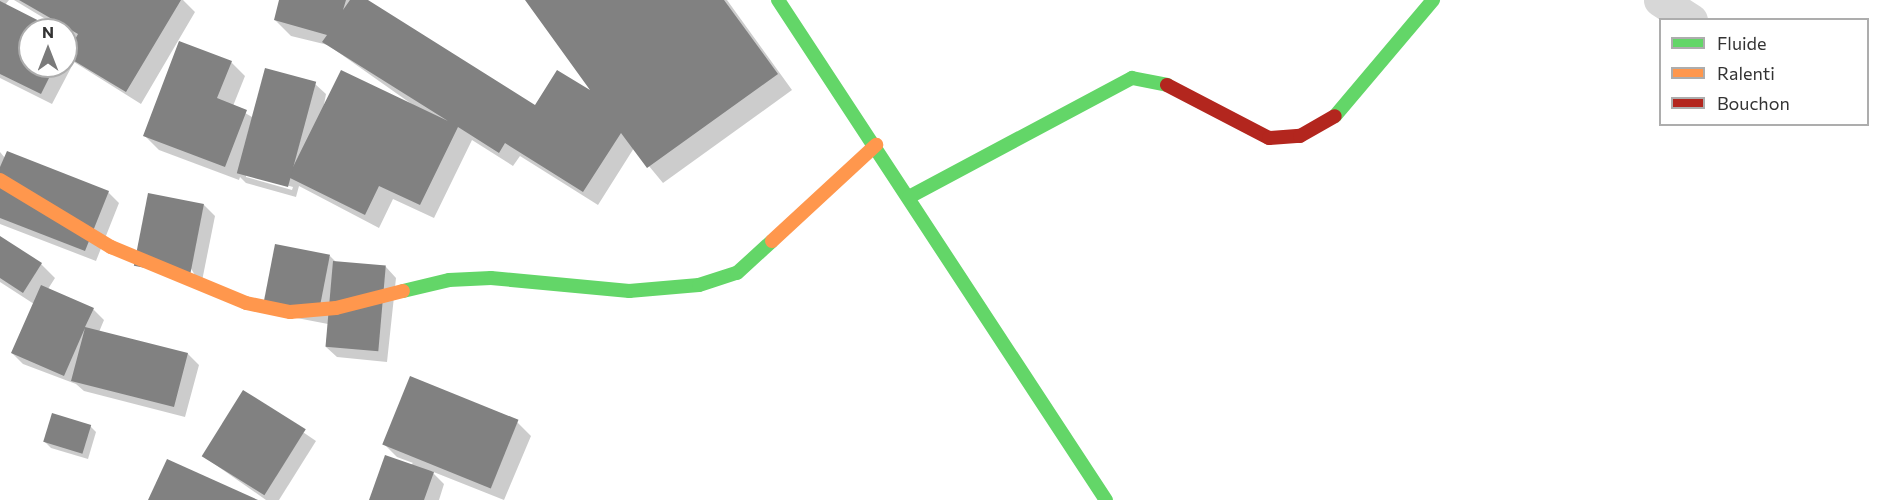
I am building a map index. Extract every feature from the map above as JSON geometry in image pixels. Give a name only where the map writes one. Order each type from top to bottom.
[{"type":"street","points":[[778,0],[876,145],[1106,500]]},
{"type":"street","points":[[909,197],[1132,78],[1170,86],[1269,138],[1300,135],[1331,121],[1433,0]]},
{"type":"street","points":[[1660,0],[1688,18]]},
{"type":"street","points":[[0,180],[111,247],[246,303],[290,312],[336,309],[450,280],[491,278],[629,291],[699,285],[737,273],[876,145]]},
{"type":"building","points":[[19,0],[181,0],[126,92],[78,63],[78,18],[50,18]]},
{"type":"building","points":[[279,0],[346,0],[343,10],[350,0],[368,0],[535,105],[557,70],[590,90],[525,0],[724,0],[778,74],[647,168],[621,133],[583,192],[505,143],[499,153],[458,127],[420,205],[379,186],[365,215],[288,177],[341,70],[448,121],[322,42],[327,35],[274,20]]},
{"type":"building","points":[[0,1],[33,18],[18,18],[18,78],[49,78],[41,94],[0,74]]},
{"type":"building","points":[[179,41],[232,61],[217,98],[247,110],[225,167],[143,136]]},
{"type":"building","points":[[265,68],[316,82],[288,187],[237,173]]},
{"type":"building","points":[[7,151],[109,191],[85,251],[0,218],[0,167]]},
{"type":"building","points":[[148,193],[204,204],[190,277],[134,266]]},
{"type":"building","points":[[0,236],[42,263],[23,293],[0,278]]},
{"type":"building","points":[[275,244],[330,255],[318,315],[263,304]]},
{"type":"building","points":[[333,261],[386,266],[378,351],[326,347]]},
{"type":"building","points":[[41,285],[94,308],[85,327],[188,353],[174,407],[71,381],[85,328],[64,376],[11,353]]},
{"type":"building","points":[[410,376],[518,420],[491,488],[382,445]]},
{"type":"building","points":[[243,390],[306,429],[264,495],[202,456]]},
{"type":"building","points":[[52,413],[91,425],[82,454],[43,442]]},
{"type":"building","points":[[385,455],[434,472],[424,500],[369,500]]},
{"type":"building","points":[[167,459],[258,500],[148,500]]},
{"type":"traffic: fast","points":[[778,0],[1106,500]]},
{"type":"traffic: fast","points":[[1335,116],[1433,0]]},
{"type":"traffic: fast","points":[[909,197],[1132,78],[1167,85]]},
{"type":"traffic: fast","points":[[403,291],[449,280],[491,278],[629,291],[699,285],[737,273],[772,241]]},
{"type":"traffic: slow","points":[[772,241],[876,145]]},
{"type":"traffic: slow","points":[[0,180],[111,247],[246,303],[290,312],[336,308],[403,291]]},
{"type":"traffic: jam","points":[[1167,85],[1269,138],[1300,136],[1335,116]]}]
